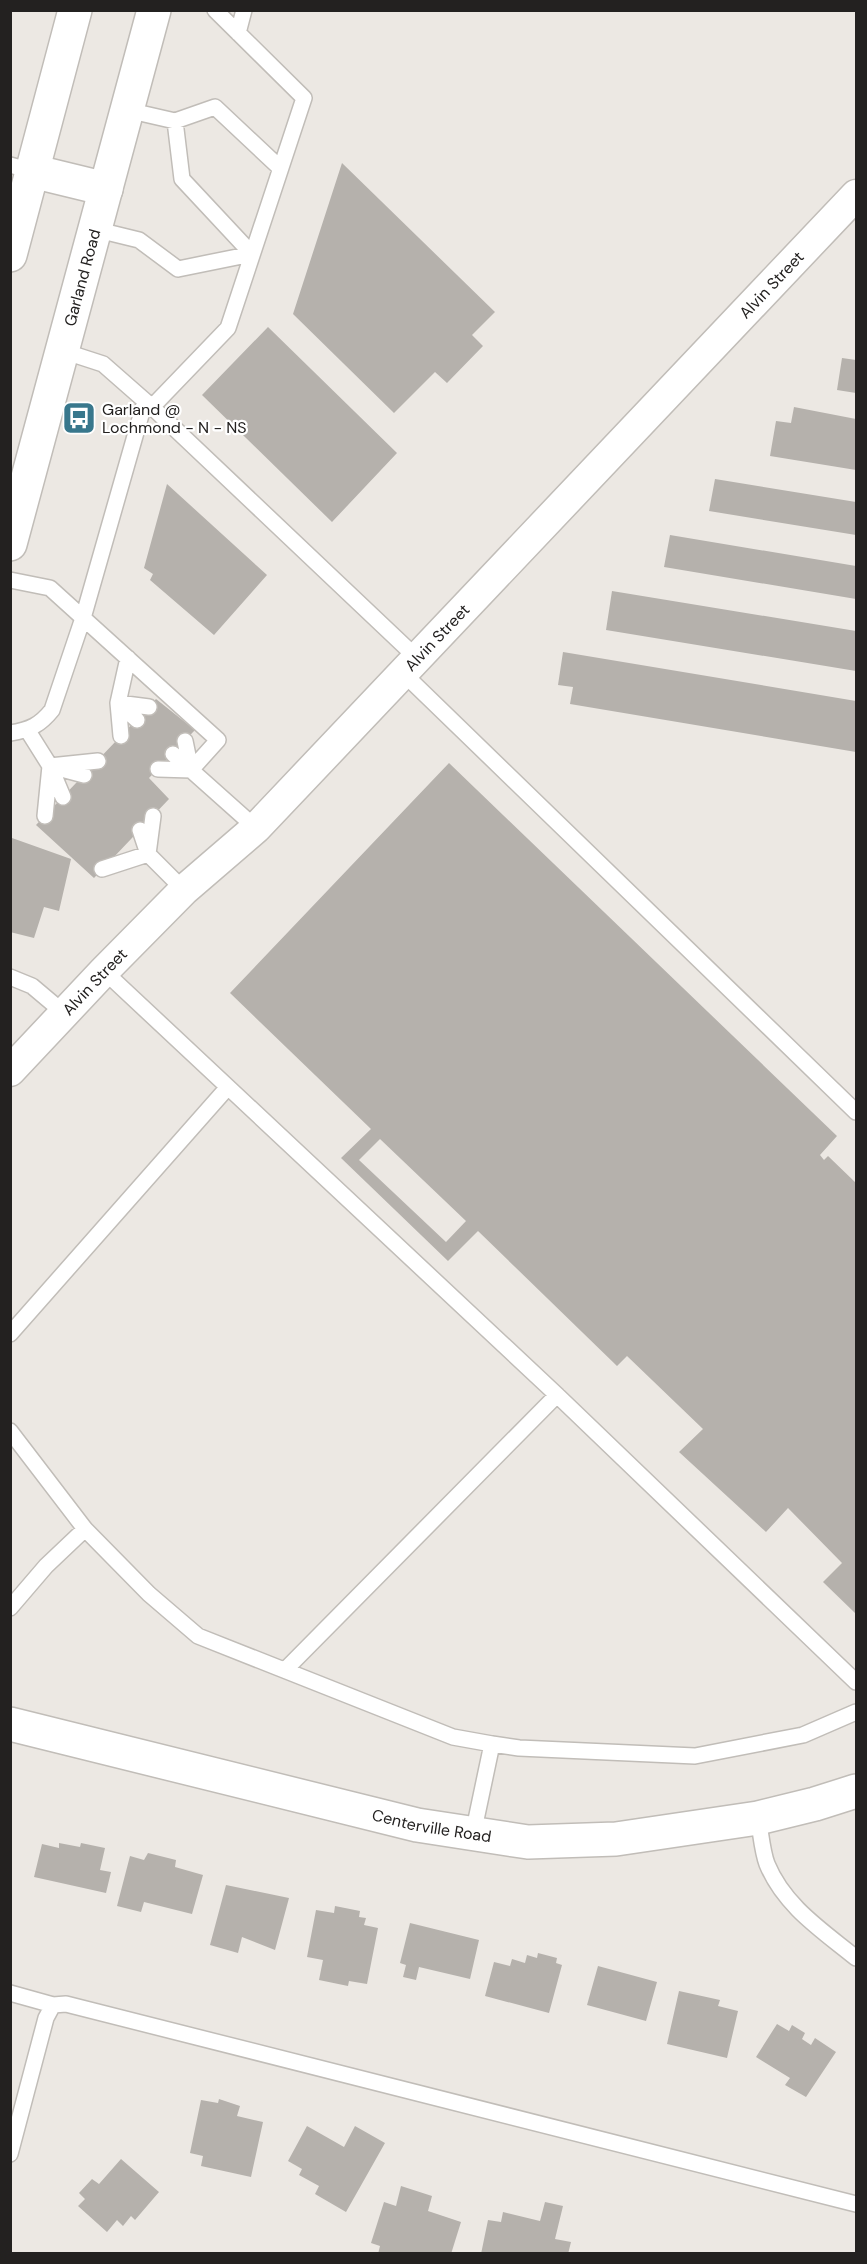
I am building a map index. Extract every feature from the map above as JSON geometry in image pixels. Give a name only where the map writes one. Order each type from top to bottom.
[{"type":"main road","points":[[10,255],[21,168],[75,10]]},
{"type":"main road","name":"Garland Road","points":[[10,544],[154,10]]},
{"type":"main road","points":[[21,168],[106,189]]},
{"type":"main road","name":"Centerville Road","points":[[10,1724],[417,1825],[528,1842],[616,1839],[758,1818],[856,1791]]},
{"type":"street","name":"Alvin Street","points":[[10,1071],[184,890],[256,828],[856,195]]},
{"type":"lane","points":[[10,733],[28,731],[42,722],[52,710],[83,618],[148,404],[228,328],[304,98],[215,10]]},
{"type":"lane","points":[[238,33],[244,10]]},
{"type":"lane","points":[[127,110],[175,121],[215,107],[280,168]]},
{"type":"lane","points":[[175,121],[182,179],[252,254]]},
{"type":"lane","points":[[94,229],[139,240],[178,269],[252,254]]},
{"type":"lane","points":[[63,351],[104,364],[148,404],[856,1112]]},
{"type":"lane","points":[[10,580],[50,588],[218,740],[191,770],[158,769]]},
{"type":"lane","points":[[121,736],[118,703],[128,658]]},
{"type":"lane","points":[[118,703],[149,707]]},
{"type":"lane","points":[[118,703],[136,720]]},
{"type":"lane","points":[[28,731],[50,766],[63,797]]},
{"type":"lane","points":[[185,741],[191,770]]},
{"type":"lane","points":[[172,754],[256,828]]},
{"type":"lane","points":[[50,766],[98,761]]},
{"type":"lane","points":[[50,766],[84,775]]},
{"type":"lane","points":[[45,816],[50,766]]},
{"type":"lane","points":[[148,854],[153,816]]},
{"type":"lane","points":[[140,830],[148,854],[184,890]]},
{"type":"lane","points":[[119,851],[148,854]]},
{"type":"lane","points":[[102,869],[148,854]]},
{"type":"lane","points":[[104,971],[557,1395],[856,1682]]},
{"type":"lane","points":[[10,977],[32,986],[64,1013]]},
{"type":"lane","points":[[10,1334],[228,1087]]},
{"type":"lane","points":[[285,1670],[557,1395]]},
{"type":"lane","points":[[10,1431],[85,1529],[149,1594],[198,1636],[453,1737],[519,1748],[695,1756],[803,1735],[856,1712]]},
{"type":"lane","points":[[10,1608],[45,1566],[85,1529]]},
{"type":"lane","points":[[473,1834],[492,1744]]},
{"type":"lane","points":[[758,1818],[766,1863],[779,1886],[798,1911],[856,1958]]},
{"type":"lane","points":[[10,1993],[52,2005],[66,2004],[856,2204]]},
{"type":"lane","points":[[10,2154],[46,2018],[52,2005]]},
{"type":"building","points":[[342,163],[495,312],[472,335],[483,346],[447,383],[435,372],[394,413],[293,314]]},
{"type":"building","points":[[268,327],[397,453],[332,522],[202,395]]},
{"type":"building","points":[[842,358],[856,360],[856,393],[837,390]]},
{"type":"building","points":[[794,407],[856,419],[856,470],[770,456],[776,421],[791,423]]},
{"type":"building","points":[[715,479],[856,502],[856,535],[709,511]]},
{"type":"building","points":[[167,484],[267,575],[214,635],[150,580],[153,574],[144,568]]},
{"type":"building","points":[[670,535],[856,566],[856,599],[664,567]]},
{"type":"building","points":[[612,591],[856,631],[856,671],[606,630]]},
{"type":"building","points":[[563,652],[856,701],[856,752],[570,704],[573,687],[558,685]]},
{"type":"building","points":[[156,699],[195,730],[149,778],[169,799],[94,878],[36,825]]},
{"type":"building","points":[[449,763],[837,1136],[820,1155],[824,1160],[828,1156],[856,1183],[856,1614],[823,1582],[842,1563],[788,1508],[766,1532],[679,1452],[703,1429],[627,1356],[617,1366],[478,1231],[448,1261],[341,1158],[371,1129],[230,993]],"holes":[[[380,1139],[466,1221],[446,1242],[359,1160]]]},
{"type":"building","points":[[12,838],[71,859],[59,911],[44,907],[34,938],[10,932]]},
{"type":"building","points":[[59,1843],[80,1847],[81,1843],[105,1848],[100,1870],[111,1872],[106,1893],[34,1877],[42,1844],[59,1848]]},
{"type":"building","points":[[148,1853],[176,1860],[175,1867],[203,1875],[192,1914],[144,1902],[141,1912],[117,1906],[130,1856],[144,1860]]},
{"type":"building","points":[[226,1885],[289,1898],[275,1950],[242,1937],[238,1953],[210,1945]]},
{"type":"building","points":[[335,1906],[360,1911],[359,1917],[366,1918],[364,1925],[378,1928],[367,1984],[349,1981],[348,1986],[319,1980],[323,1960],[307,1957],[316,1910],[334,1913]]},
{"type":"building","points":[[410,1923],[479,1940],[470,1979],[419,1967],[416,1980],[403,1977],[406,1965],[400,1963]]},
{"type":"building","points":[[538,1953],[557,1958],[556,1963],[562,1965],[549,2013],[485,1996],[494,1962],[510,1966],[512,1959],[525,1963],[527,1955],[537,1958]]},
{"type":"building","points":[[598,1966],[657,1982],[646,2021],[587,2005]]},
{"type":"building","points":[[679,1991],[720,2000],[718,2006],[738,2011],[727,2058],[667,2044]]},
{"type":"building","points":[[777,2024],[789,2031],[792,2025],[805,2033],[802,2039],[811,2045],[815,2038],[836,2052],[806,2097],[785,2085],[790,2078],[756,2057]]},
{"type":"building","points":[[219,2099],[240,2106],[237,2116],[263,2122],[251,2177],[201,2166],[203,2156],[190,2153],[201,2100],[218,2103]]},
{"type":"building","points":[[307,2126],[344,2147],[355,2126],[385,2143],[346,2212],[315,2194],[319,2186],[299,2175],[302,2169],[288,2161]]},
{"type":"building","points":[[121,2159],[159,2192],[135,2220],[131,2216],[123,2226],[117,2220],[107,2232],[78,2206],[85,2199],[79,2193],[92,2179],[99,2184]]},
{"type":"building","points":[[401,2186],[432,2196],[428,2211],[461,2222],[451,2254],[409,2252],[408,2254],[378,2254],[380,2246],[371,2243],[384,2202],[396,2206]]},
{"type":"building","points":[[545,2202],[563,2206],[555,2239],[571,2242],[568,2254],[481,2254],[488,2220],[501,2222],[503,2212],[540,2221]]},
{"type":"place","name":"Garland @ Lochmond - N - NS","points":[[79,418]]}]
